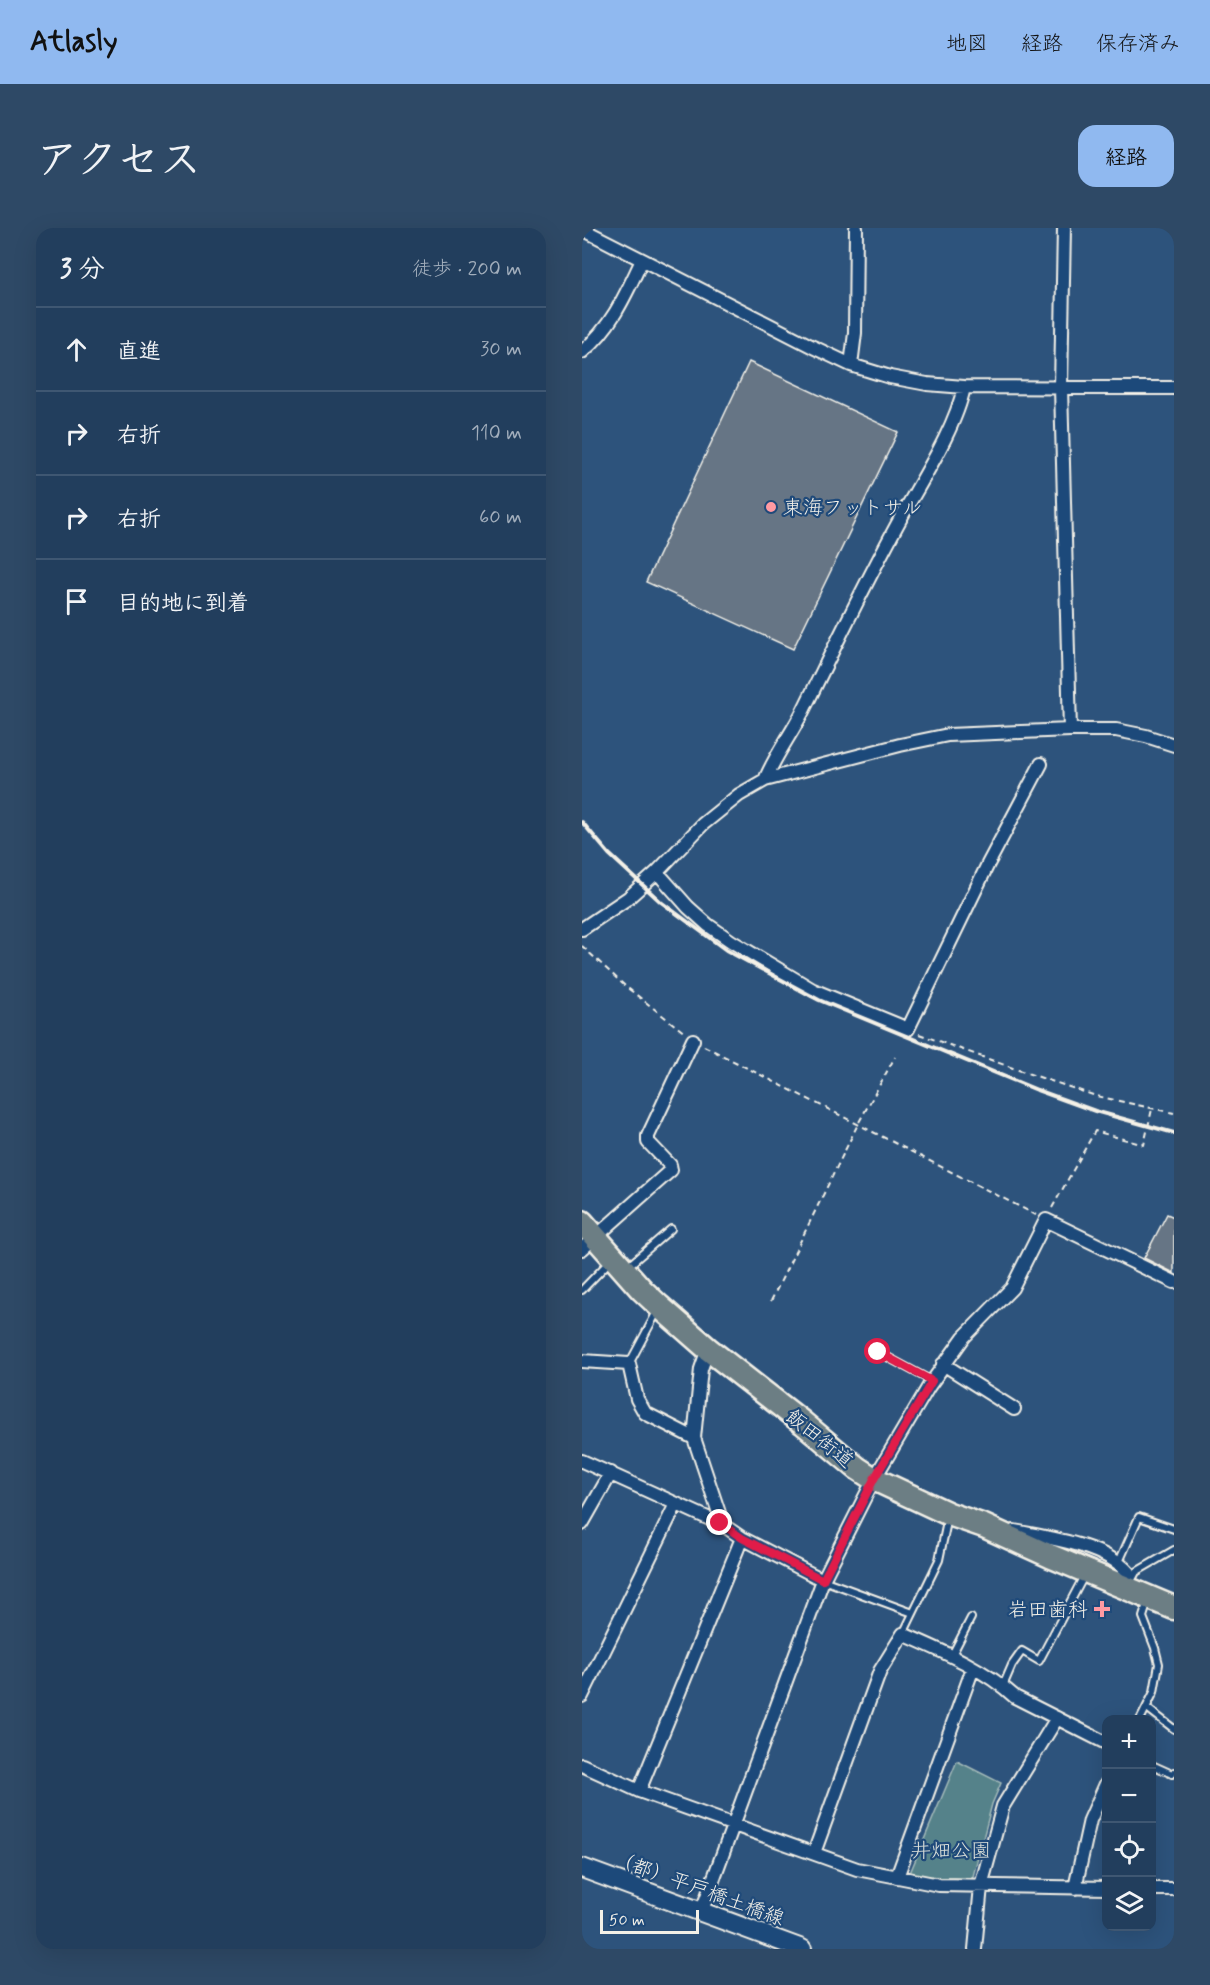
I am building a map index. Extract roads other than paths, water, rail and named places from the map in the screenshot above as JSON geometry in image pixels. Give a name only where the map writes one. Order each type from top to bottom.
[{"type":"highway","name":"飯田街道","points":[[586,1236],[619,1264],[659,1306],[708,1349],[803,1422],[857,1468],[874,1479],[949,1514],[984,1526],[1174,1608]]},
{"type":"street","points":[[851,365],[855,333],[856,228]]},
{"type":"street","points":[[1064,228],[1061,387],[1070,730]]},
{"type":"street","points":[[582,229],[851,365],[890,377],[927,384],[964,387],[1174,388]]},
{"type":"street","points":[[582,352],[603,332],[616,315],[642,260]]},
{"type":"street","points":[[765,780],[773,760],[801,715],[852,610],[945,436],[964,387]]},
{"type":"street","points":[[582,929],[628,898],[657,872],[703,824],[739,795],[765,780],[948,735],[1116,730],[1174,745]]},
{"type":"street","points":[[657,872],[688,907],[708,925],[741,947],[813,990],[908,1029],[988,864],[1041,764]]},
{"type":"street","points":[[586,1236],[671,1170],[670,1165],[648,1142],[648,1136],[693,1040]]},
{"type":"street","points":[[701,1913],[823,1580],[874,1479],[932,1381],[964,1337],[1012,1288],[1046,1220],[1174,1282]]},
{"type":"street","points":[[708,1349],[701,1369],[694,1438],[723,1525]]},
{"type":"street","points":[[582,1361],[629,1364],[637,1399],[645,1413],[694,1438]]},
{"type":"street","points":[[943,1364],[1014,1409]]},
{"type":"street","points":[[582,1461],[723,1525],[742,1538],[823,1580]]},
{"type":"street","points":[[582,1524],[611,1473]]},
{"type":"street","points":[[582,1696],[676,1504]]},
{"type":"street","points":[[984,1526],[1083,1547],[1119,1562],[1128,1572],[1126,1589]]},
{"type":"street","points":[[639,1791],[742,1538]]},
{"type":"street","points":[[814,1854],[880,1671],[903,1634],[952,1655],[1003,1686],[1015,1697],[1102,1740]]},
{"type":"street","points":[[897,1877],[973,1668]]},
{"type":"street","points":[[975,1949],[981,1886],[1003,1806],[1057,1718]]},
{"type":"street","points":[[582,1765],[639,1791],[857,1869],[939,1885],[1102,1888]]},
{"type":"street","points":[[1075,1888],[1089,1820],[1102,1794]]},
{"type":"street","name":"（都）平戸橋土橋線","points":[[582,1868],[802,1949]]},
{"type":"street","points":[[1156,1889],[1174,1889]]},
{"type":"lane","points":[[582,1290],[671,1229]]},
{"type":"lane","points":[[629,1364],[659,1306]]},
{"type":"lane","points":[[878,1352],[932,1381]]},
{"type":"lane","points":[[903,1634],[939,1560],[949,1514]]},
{"type":"lane","points":[[1119,1562],[1139,1517],[1174,1530]]},
{"type":"lane","points":[[1126,1589],[1136,1572],[1174,1550]]},
{"type":"lane","points":[[1003,1686],[1012,1665],[1022,1651],[1039,1660],[1087,1571]]},
{"type":"lane","points":[[823,1580],[913,1613]]},
{"type":"lane","points":[[1143,1715],[1154,1692],[1159,1664],[1143,1617],[1149,1598]]},
{"type":"lane","points":[[952,1655],[971,1618]]},
{"type":"lane","points":[[1147,1708],[1174,1729]]},
{"type":"lane","points":[[1156,1767],[1172,1774],[1174,1772]]},
{"type":"railway","points":[[582,822],[609,854],[661,902],[726,950],[819,1000],[1037,1090],[1095,1111],[1174,1133]]},
{"type":"place","name":"東海フットサル","points":[[771,507]]},
{"type":"place","name":"岩田歯科","points":[[1102,1609]]},
{"type":"park label","name":"井畑公園","points":[[951,1850]]}]
